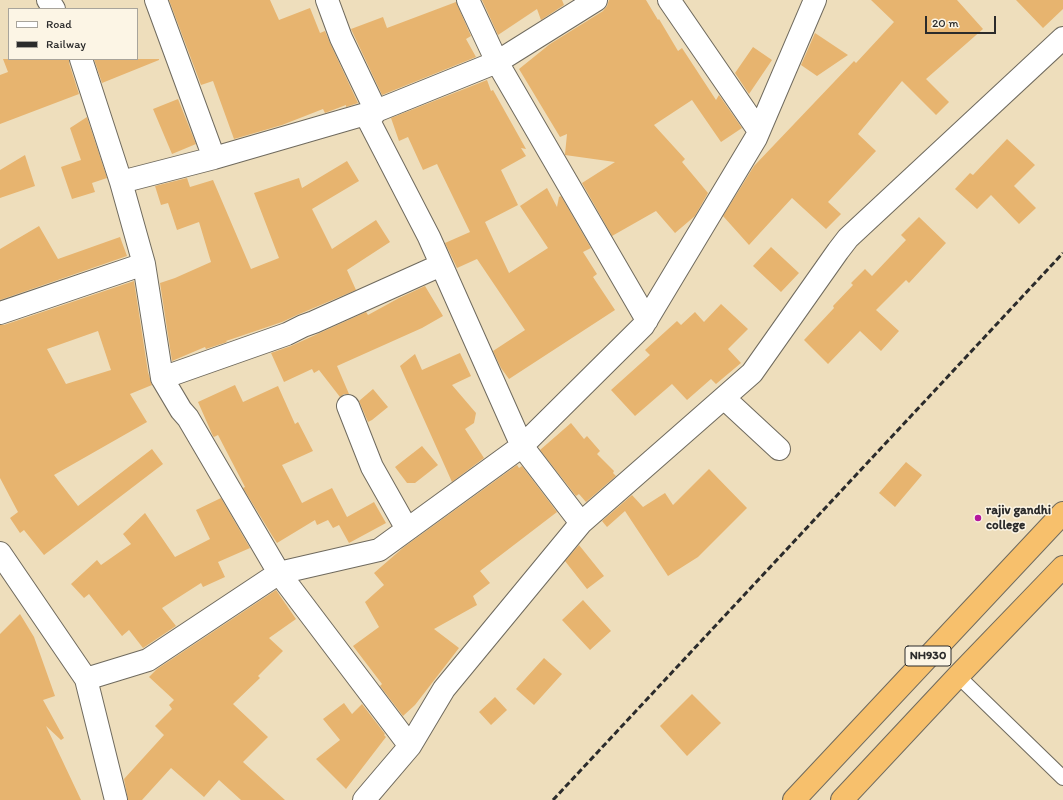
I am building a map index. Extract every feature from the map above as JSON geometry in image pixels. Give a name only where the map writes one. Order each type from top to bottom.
[{"type":"highway","name":"NH930","points":[[794,800],[1063,513]]},
{"type":"highway","name":"NH930","points":[[842,800],[1063,567]]},
{"type":"street","points":[[156,0],[214,158]]},
{"type":"street","points":[[327,0],[341,38],[376,111]]},
{"type":"street","points":[[468,0],[497,62],[647,320]]},
{"type":"street","points":[[121,182],[214,158],[376,111],[497,62],[596,0]]},
{"type":"street","points":[[669,0],[759,131]]},
{"type":"street","points":[[86,679],[148,660],[279,573],[379,550],[522,446],[643,326],[647,320],[756,138],[815,0]]},
{"type":"street","points":[[364,800],[410,746],[444,688],[581,523],[752,373],[848,238],[1063,38]]},
{"type":"street","points":[[81,60],[121,182],[144,264],[162,378],[180,410],[188,418],[279,573],[410,746]]},
{"type":"street","points":[[376,111],[369,121],[429,238],[522,446],[581,523]]},
{"type":"street","points":[[0,313],[144,264]]},
{"type":"street","points":[[162,378],[287,334],[441,265]]},
{"type":"street","points":[[724,398],[779,449]]},
{"type":"street","points":[[348,406],[372,467],[407,529]]},
{"type":"street","points":[[1,551],[86,679],[116,800]]},
{"type":"lane","points":[[958,676],[1063,778]]},
{"type":"building","points":[[169,0],[270,0],[279,20],[310,8],[320,33],[325,31],[358,103],[346,107],[346,105],[325,113],[323,109],[282,125],[234,139],[213,81],[201,85]]},
{"type":"building","points":[[482,0],[562,0],[564,5],[541,20],[537,9],[498,35]]},
{"type":"building","points":[[609,0],[646,0],[678,51],[682,48],[716,100],[719,95],[742,128],[721,142],[692,100],[654,125],[685,159],[682,162],[708,193],[695,216],[675,233],[656,211],[612,236],[582,183],[615,162],[565,155],[567,134],[560,137],[519,69],[550,44],[603,11]]},
{"type":"building","points":[[871,0],[957,0],[983,29],[926,79],[949,102],[936,115],[902,81],[858,134],[876,151],[828,202],[841,214],[826,229],[792,198],[749,245],[723,216],[754,166],[854,61],[856,63],[894,22]]},
{"type":"building","points":[[1016,0],[1063,0],[1063,9],[1043,28]]},
{"type":"building","points":[[456,2],[471,36],[466,39],[476,57],[382,95],[351,29],[383,17],[387,28]]},
{"type":"building","points":[[815,33],[848,55],[817,76],[801,65]]},
{"type":"building","points":[[753,47],[772,60],[749,94],[735,73]]},
{"type":"building","points":[[3,59],[69,60],[79,94],[0,124],[0,75],[8,72]]},
{"type":"building","points":[[159,59],[159,60],[102,83],[94,60]]},
{"type":"building","points":[[487,80],[491,91],[493,90],[526,149],[521,148],[526,156],[501,170],[518,205],[485,222],[509,273],[548,248],[520,206],[547,188],[557,207],[559,197],[561,196],[591,248],[583,252],[597,274],[593,277],[615,310],[509,379],[501,368],[493,351],[525,330],[477,259],[457,268],[445,243],[470,232],[437,164],[423,170],[408,137],[399,141],[391,118]]},
{"type":"building","points":[[178,99],[196,144],[172,154],[153,109]]},
{"type":"building","points":[[87,117],[107,178],[92,183],[95,192],[72,199],[61,167],[81,160],[70,128]]},
{"type":"building","points":[[1007,139],[1035,165],[1014,186],[1036,208],[1019,224],[991,195],[977,209],[955,189],[970,173],[973,175]]},
{"type":"building","points":[[25,155],[35,186],[0,198],[0,170]]},
{"type":"building","points":[[347,161],[359,181],[312,209],[332,249],[376,220],[390,242],[347,270],[356,290],[282,322],[206,349],[205,347],[172,361],[160,283],[211,262],[199,222],[177,230],[168,203],[161,205],[155,186],[187,178],[190,187],[213,180],[251,269],[279,258],[254,193],[299,178],[302,188]]},
{"type":"building","points":[[919,217],[946,243],[909,283],[906,280],[876,310],[899,331],[881,351],[860,331],[828,364],[804,340],[834,308],[833,306],[853,285],[851,283],[865,269],[872,276],[906,240],[901,235]]},
{"type":"building","points":[[39,226],[58,259],[120,237],[127,256],[0,300],[0,249]]},
{"type":"building","points":[[771,247],[799,273],[781,292],[753,266]]},
{"type":"building","points":[[134,281],[148,372],[152,385],[130,394],[147,422],[54,475],[78,506],[152,449],[163,464],[44,555],[24,530],[20,533],[10,518],[18,512],[0,478],[0,325],[4,325]],"holes":[[[98,331],[111,370],[66,384],[47,349]]]},
{"type":"building","points":[[425,286],[443,316],[422,328],[337,366],[349,394],[344,394],[340,397],[319,370],[314,373],[312,369],[284,382],[271,353],[291,346],[366,312],[368,315]]},
{"type":"building","points":[[721,304],[748,329],[728,349],[741,363],[716,384],[711,379],[687,400],[672,384],[635,416],[611,390],[650,355],[645,350],[677,321],[681,325],[695,312],[704,322]]},
{"type":"building","points":[[460,353],[471,376],[452,385],[476,413],[474,423],[465,429],[484,458],[452,482],[400,366],[415,354],[422,370]]},
{"type":"building","points":[[235,385],[243,402],[278,386],[295,424],[298,422],[313,451],[282,465],[302,503],[332,488],[347,517],[374,502],[386,523],[349,543],[339,525],[333,528],[328,520],[317,525],[315,520],[277,543],[243,488],[245,487],[218,435],[213,436],[198,402]]},
{"type":"building","points":[[373,389],[388,407],[368,422],[359,401]]},
{"type":"building","points":[[571,423],[584,439],[587,436],[600,451],[597,454],[614,471],[613,473],[616,476],[586,502],[579,494],[576,496],[540,450]]},
{"type":"building","points":[[422,446],[438,465],[415,483],[407,483],[395,467]]},
{"type":"building","points":[[906,462],[922,475],[895,507],[879,493]]},
{"type":"building","points":[[517,465],[519,468],[522,466],[557,512],[480,571],[490,583],[473,596],[477,605],[434,629],[459,648],[415,705],[403,716],[380,686],[382,684],[353,646],[379,627],[365,602],[384,585],[374,573],[404,547]]},
{"type":"building","points":[[709,469],[747,508],[698,557],[668,576],[625,511],[607,527],[602,521],[632,495],[643,507],[665,493],[673,505]]},
{"type":"building","points":[[221,498],[250,548],[218,562],[225,577],[203,587],[201,583],[162,608],[176,626],[143,648],[129,630],[122,636],[89,594],[84,598],[71,584],[97,560],[101,565],[131,544],[123,534],[145,513],[175,557],[210,539],[196,510]]},
{"type":"building","points":[[579,545],[604,576],[587,589],[565,561]]},
{"type":"building","points":[[276,590],[296,619],[269,638],[283,651],[258,676],[260,678],[233,704],[268,737],[243,762],[285,800],[241,800],[219,780],[204,797],[171,768],[142,800],[128,800],[124,779],[164,735],[155,726],[172,709],[169,705],[174,700],[149,677],[157,669]]},
{"type":"building","points":[[583,600],[611,631],[590,650],[562,620]]},
{"type":"building","points":[[20,614],[34,637],[55,696],[43,700],[64,738],[61,740],[46,726],[81,800],[0,800],[0,634]]},
{"type":"building","points":[[544,658],[562,674],[534,705],[516,689]]},
{"type":"building","points":[[692,694],[721,723],[687,756],[660,726]]},
{"type":"building","points":[[495,697],[507,710],[491,725],[479,712]]},
{"type":"building","points":[[344,703],[352,714],[362,704],[386,737],[346,789],[316,759],[340,740],[323,719]]},
{"type":"railway","points":[[553,800],[1063,253]]},
{"type":"place","name":"rajiv gandhi college","points":[[978,518]]}]
